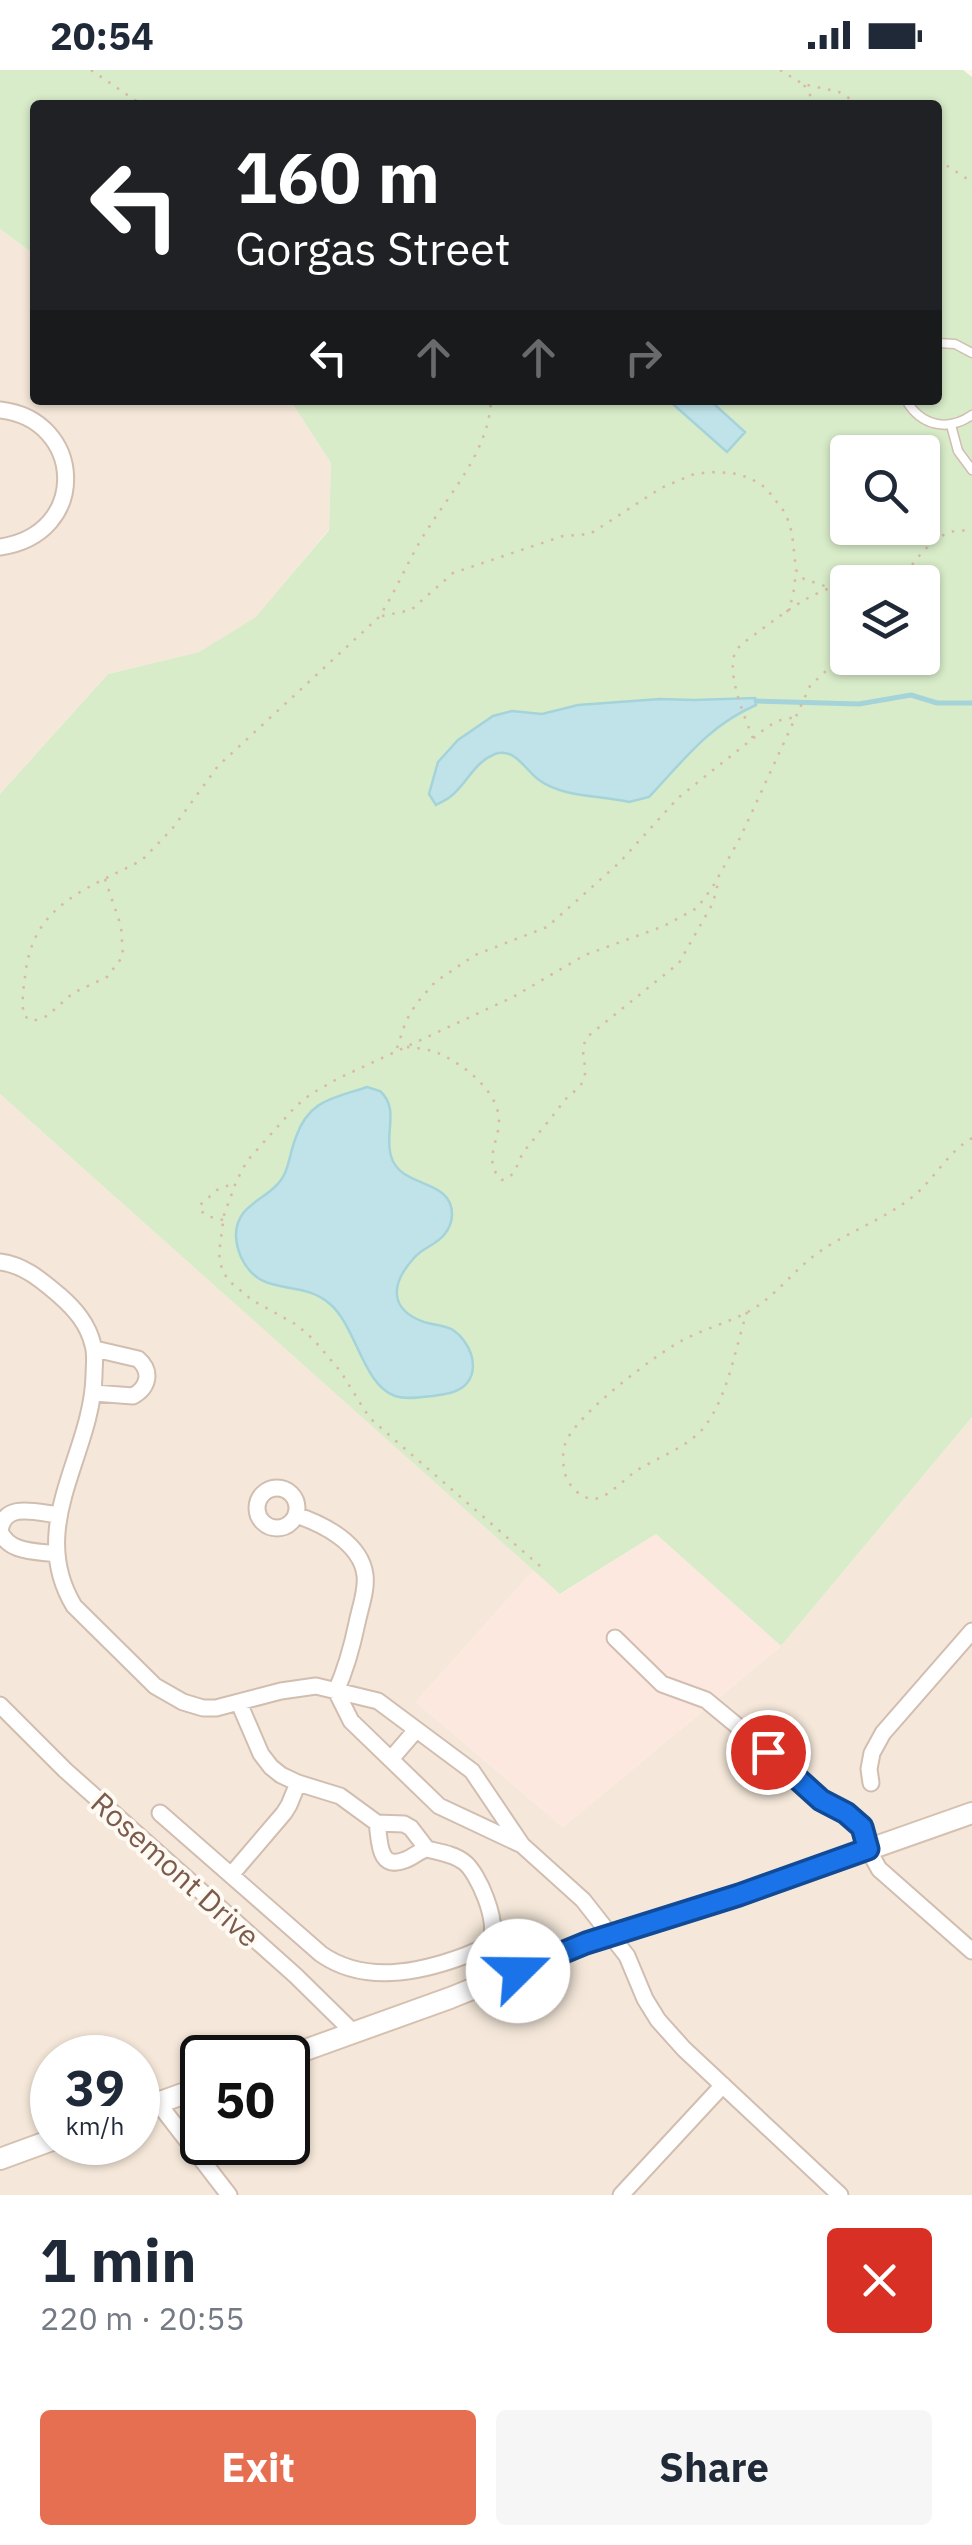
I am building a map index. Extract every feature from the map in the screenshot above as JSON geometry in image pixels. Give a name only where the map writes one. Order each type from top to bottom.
[{"type":"main road","points":[[310,2048],[450,1998],[586,1943],[739,1895],[972,1813]]},
{"type":"main road","points":[[0,2159],[30,2148]]},
{"type":"street","points":[[0,410],[27,417],[52,438],[61,454],[66,479],[59,508],[44,530],[0,547]]},
{"type":"street","points":[[0,1262],[25,1269],[74,1308],[95,1349],[94,1393],[59,1515],[56,1554],[61,1581],[74,1606],[169,1696],[203,1708],[216,1708],[316,1686],[378,1701],[472,1771],[522,1845],[583,1900],[628,1956],[658,2020],[840,2195]]},
{"type":"street","points":[[94,1393],[133,1396],[148,1379],[138,1359],[95,1349]]},
{"type":"street","points":[[56,1554],[14,1548],[6,1544],[0,1530],[2,1520],[17,1510],[59,1515]]},
{"type":"street","points":[[296,1515],[330,1528],[356,1554],[365,1574],[348,1663],[336,1692],[351,1721],[439,1806],[522,1845]]},
{"type":"street","points":[[871,1782],[872,1753],[883,1734],[972,1630]]},
{"type":"street","points":[[615,1638],[662,1684],[706,1700],[821,1800],[862,1827],[879,1869],[972,1951]]},
{"type":"street","points":[[160,1813],[332,1962],[356,1970],[401,1972],[486,1945],[494,1932],[493,1920],[469,1866],[459,1858],[427,1849],[404,1824],[377,1823],[340,1796],[298,1783],[271,1767],[261,1754],[239,1703]]},
{"type":"street","name":"Rosemont Drive","points":[[0,1705],[353,2032]]},
{"type":"street","points":[[391,1760],[416,1730]]},
{"type":"street","points":[[231,1875],[284,1813],[298,1783]]},
{"type":"street","points":[[377,1823],[378,1844],[389,1860],[400,1862],[427,1849]]},
{"type":"street","points":[[621,2195],[723,2085]]},
{"type":"street","points":[[160,2120],[229,2195]]},
{"type":"lane","points":[[942,343],[972,352]]},
{"type":"lane","points":[[909,405],[925,421],[938,425],[951,425],[972,414]]},
{"type":"lane","points":[[951,425],[958,451],[972,470]]},
{"type":"path","points":[[91,70],[135,100]]},
{"type":"path","points":[[780,70],[803,84],[839,92],[852,100]]},
{"type":"path","points":[[803,84],[811,100]]},
{"type":"path","points":[[942,163],[972,182]]},
{"type":"path","points":[[105,880],[121,926],[123,956],[107,977],[73,993],[42,1019],[29,1020],[22,1005],[28,955],[46,918],[63,902],[152,851],[218,766],[379,617],[429,526],[474,459],[490,405]]},
{"type":"path","points":[[379,617],[411,610],[453,573],[564,536],[590,534],[661,488],[694,474],[732,473],[766,488],[786,514],[796,570],[787,613]]},
{"type":"path","points":[[913,565],[945,534],[972,530]]},
{"type":"path","points":[[796,570],[804,580],[828,587]]},
{"type":"path","points":[[752,738],[738,692],[733,664],[736,651],[828,587]]},
{"type":"path","points":[[540,1566],[373,1420],[342,1372],[314,1340],[229,1281],[219,1253],[223,1220],[247,1161],[311,1094],[513,997],[585,954],[664,926],[704,900],[740,838],[808,690],[830,668]]},
{"type":"path","points":[[396,1051],[416,1004],[435,982],[475,954],[547,927],[627,855],[678,798],[752,738],[777,721],[798,715]]},
{"type":"path","points":[[405,1046],[439,1053],[484,1086],[498,1108],[498,1132],[492,1151],[494,1170],[502,1180],[509,1179],[520,1156],[580,1086],[587,1070],[582,1052],[586,1038],[679,963],[713,903],[720,875]]},
{"type":"path","points":[[747,1312],[716,1405],[698,1434],[599,1498],[586,1498],[578,1493],[566,1477],[564,1446],[593,1408],[682,1341],[770,1298],[820,1252],[904,1204],[961,1144],[972,1138]]},
{"type":"path","points":[[223,1220],[207,1216],[200,1210],[200,1204],[217,1190],[236,1182]]},
{"type":"shaded area","points":[[0,229],[30,251],[30,405],[293,405],[331,463],[329,529],[257,617],[199,652],[108,674],[0,794]]},
{"type":"shaded area","points":[[0,1094],[534,1570],[416,1702],[563,1827],[781,1646],[972,1417],[972,2195],[0,2195]]},
{"type":"shaded area","points":[[656,1534],[781,1646],[563,1827],[416,1702],[534,1570],[561,1594]]},
{"type":"green space","points":[[0,70],[963,70],[972,77],[972,1417],[781,1646],[656,1534],[560,1594],[0,1094],[0,794],[108,674],[199,652],[256,617],[329,530],[331,463],[293,405],[942,405],[942,100],[30,100],[30,251],[0,229]]},
{"type":"water","points":[[674,405],[715,405],[745,432],[727,452]]},
{"type":"water","points":[[755,698],[756,705],[710,734],[649,797],[629,802],[560,790],[539,780],[514,757],[502,753],[481,762],[445,800],[436,805],[429,794],[438,762],[458,740],[493,716],[512,711],[542,714],[578,705],[660,699]]},
{"type":"water","points":[[367,1087],[380,1091],[389,1106],[389,1147],[396,1166],[444,1194],[450,1203],[452,1217],[447,1230],[406,1267],[397,1295],[412,1317],[453,1330],[468,1347],[473,1361],[471,1376],[464,1386],[452,1392],[404,1398],[384,1390],[330,1304],[306,1291],[259,1279],[249,1270],[238,1249],[236,1235],[242,1215],[279,1182],[308,1115],[324,1102]]},
{"type":"waterway","points":[[756,701],[859,704],[911,695],[937,703],[972,703]]},
{"type":"route","points":[[518,1971],[586,1943],[868,1849],[862,1827],[821,1800],[768,1752]]}]
